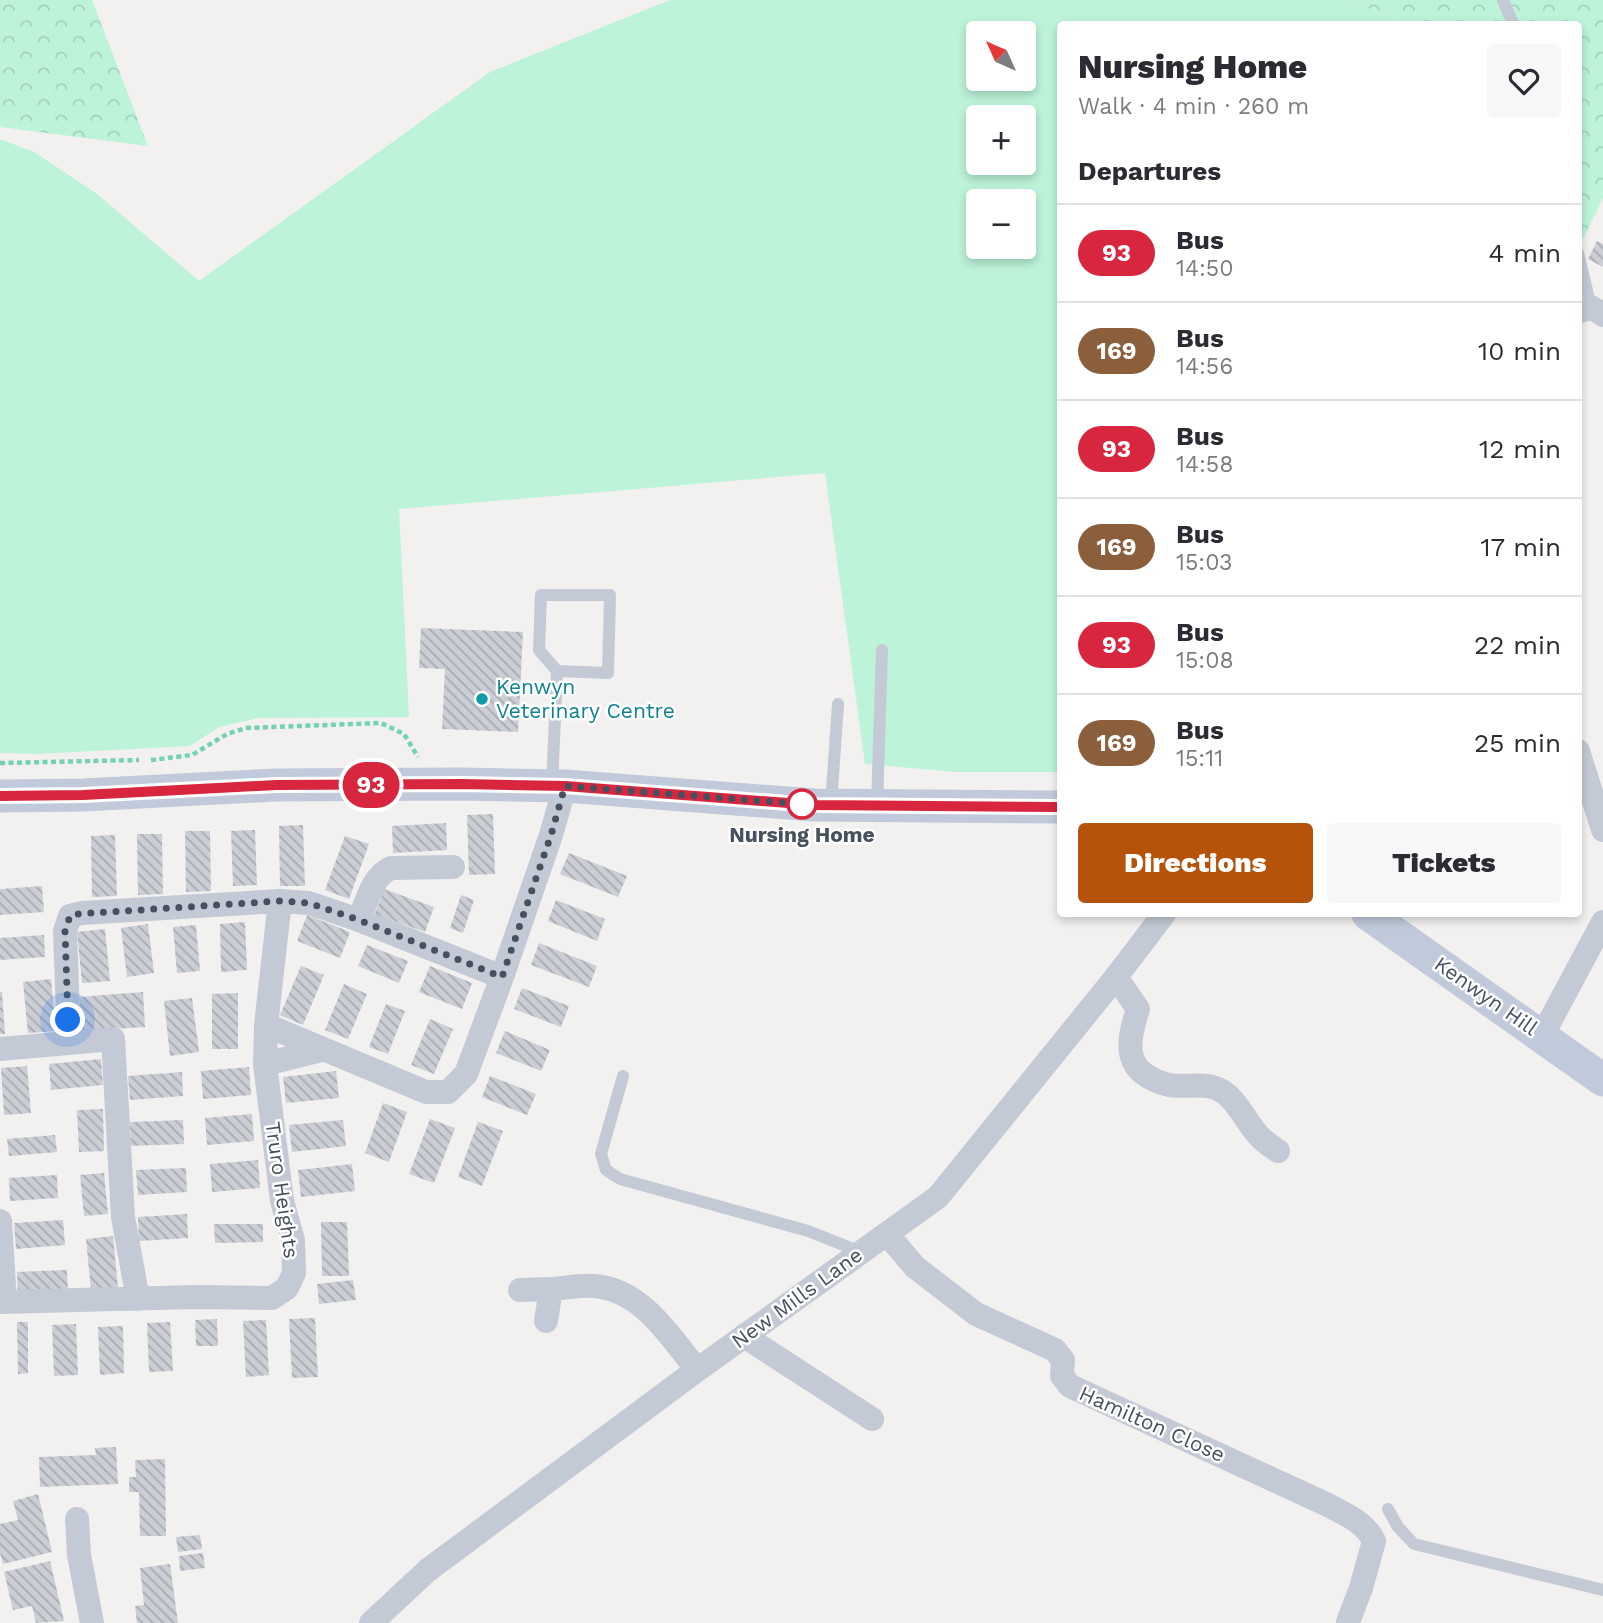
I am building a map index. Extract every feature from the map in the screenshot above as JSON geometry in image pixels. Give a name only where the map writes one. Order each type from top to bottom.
[{"type":"main road","points":[[0,796],[83,795],[276,785],[462,784],[559,786],[831,805],[1057,807]]},
{"type":"main road","name":"Kenwyn Hill","points":[[1372,917],[1603,1080]]},
{"type":"street","points":[[1582,764],[1603,830]]},
{"type":"street","points":[[266,1025],[426,1092],[448,1092],[466,1074],[502,977],[551,835],[559,786]]},
{"type":"street","points":[[359,920],[382,872],[391,868],[453,867]]},
{"type":"street","points":[[69,1043],[65,931],[70,916],[82,914],[280,901],[309,903],[502,977]]},
{"type":"street","name":"Truro Heights","points":[[0,1221],[2,1302],[272,1298],[287,1287],[294,1273],[293,1240],[282,1201],[265,1064],[266,1025],[280,901]]},
{"type":"street","name":"New Mills Lane","points":[[371,1623],[428,1570],[697,1370],[938,1197],[1162,917]]},
{"type":"street","points":[[1542,1036],[1603,922]]},
{"type":"street","points":[[1116,977],[1138,1009],[1129,1037],[1130,1056],[1145,1074],[1170,1085],[1201,1085],[1220,1089],[1239,1108],[1259,1137],[1278,1151]]},
{"type":"street","points":[[0,1049],[113,1039],[123,1217],[138,1299]]},
{"type":"street","points":[[265,1064],[321,1049]]},
{"type":"street","name":"Hamilton Close","points":[[887,1234],[915,1267],[976,1314],[1055,1350],[1063,1360],[1062,1376],[1070,1386],[1328,1505],[1370,1531],[1374,1541],[1348,1622]]},
{"type":"street","points":[[520,1290],[596,1286],[622,1294],[646,1309],[697,1370]]},
{"type":"street","points":[[546,1321],[551,1289]]},
{"type":"street","points":[[744,1336],[872,1419]]},
{"type":"street","points":[[77,1518],[79,1555],[92,1623]]},
{"type":"lane","points":[[1503,0],[1512,21]]},
{"type":"lane","points":[[1582,271],[1591,311]]},
{"type":"lane","points":[[557,671],[608,673],[610,595],[541,595],[539,650],[557,671],[559,786]]},
{"type":"lane","points":[[877,805],[882,650]]},
{"type":"lane","points":[[831,805],[838,704]]},
{"type":"lane","points":[[623,1076],[601,1154],[606,1170],[620,1179],[808,1231],[861,1252]]},
{"type":"lane","points":[[1388,1509],[1398,1527],[1414,1544],[1603,1590]]},
{"type":"path","points":[[0,763],[150,760],[192,755],[227,734],[246,728],[381,723],[404,734],[416,751],[420,764],[421,786]]},
{"type":"green space","points":[[0,0],[92,0],[148,146],[0,127]]},
{"type":"green space","points":[[670,0],[1345,0],[1403,21],[1057,21],[1057,772],[956,772],[865,764],[825,473],[399,509],[409,717],[258,718],[219,727],[190,746],[36,754],[0,753],[0,139],[34,152],[97,194],[199,281],[490,72]]},
{"type":"green space","points":[[1345,0],[1603,0],[1603,198],[1582,241],[1582,21],[1403,21]]},
{"type":"building","points":[[1597,241],[1603,244],[1603,267],[1588,259]]},
{"type":"building","name":"Kenwyn Veterinary Centre","points":[[421,628],[523,632],[518,732],[442,729],[445,669],[419,668]]},
{"type":"building","points":[[493,814],[495,874],[469,875],[467,815]]},
{"type":"building","points":[[446,823],[447,850],[393,853],[392,826]]},
{"type":"building","points":[[303,825],[305,886],[280,886],[279,826]]},
{"type":"building","points":[[255,830],[257,885],[233,886],[231,831]]},
{"type":"building","points":[[185,831],[210,831],[211,891],[186,892]]},
{"type":"building","points":[[137,834],[162,834],[163,894],[138,895]]},
{"type":"building","points":[[115,835],[117,896],[92,897],[91,836]]},
{"type":"building","points":[[345,836],[369,844],[349,899],[325,890]]},
{"type":"building","points":[[569,853],[627,876],[618,897],[560,874]]},
{"type":"building","points":[[42,886],[44,912],[0,915],[0,889]]},
{"type":"building","points":[[384,889],[434,907],[425,932],[375,914]]},
{"type":"building","points":[[461,895],[474,900],[463,933],[450,928]]},
{"type":"building","points":[[556,900],[605,919],[597,941],[548,921]]},
{"type":"building","points":[[307,915],[350,932],[340,958],[297,941]]},
{"type":"building","points":[[245,922],[247,970],[221,972],[220,924]]},
{"type":"building","points":[[148,924],[154,973],[127,977],[121,928]]},
{"type":"building","points":[[196,925],[200,971],[177,973],[173,927]]},
{"type":"building","points":[[105,929],[110,981],[82,983],[77,932]]},
{"type":"building","points":[[44,935],[45,957],[0,960],[0,938]]},
{"type":"building","points":[[539,943],[597,966],[589,987],[531,965]]},
{"type":"building","points":[[367,945],[408,961],[399,983],[358,966]]},
{"type":"building","points":[[301,966],[324,975],[303,1025],[280,1015]]},
{"type":"building","points":[[430,966],[472,983],[462,1009],[419,992]]},
{"type":"building","points":[[51,979],[56,1031],[28,1033],[23,982]]},
{"type":"building","points":[[344,984],[367,994],[348,1039],[325,1030]]},
{"type":"building","points":[[522,988],[569,1006],[561,1027],[514,1009]]},
{"type":"building","points":[[2,992],[5,1034],[0,1034]]},
{"type":"building","points":[[143,992],[145,1027],[82,1031],[79,997]]},
{"type":"building","points":[[238,993],[238,1049],[212,1049],[212,994]]},
{"type":"building","points":[[192,998],[199,1052],[170,1056],[164,1001]]},
{"type":"building","points":[[386,1004],[405,1011],[388,1054],[369,1047]]},
{"type":"building","points":[[430,1019],[453,1029],[434,1074],[411,1065]]},
{"type":"building","points":[[505,1031],[550,1050],[541,1071],[496,1053]]},
{"type":"building","points":[[101,1059],[103,1085],[51,1090],[49,1064]]},
{"type":"building","points":[[27,1066],[31,1113],[4,1115],[1,1068]]},
{"type":"building","points":[[249,1067],[251,1095],[203,1099],[201,1071]]},
{"type":"building","points":[[336,1071],[339,1098],[286,1103],[283,1077]]},
{"type":"building","points":[[182,1072],[183,1096],[130,1100],[128,1076]]},
{"type":"building","points":[[490,1076],[536,1094],[527,1115],[482,1097]]},
{"type":"building","points":[[383,1103],[407,1112],[389,1162],[365,1153]]},
{"type":"building","points":[[103,1109],[104,1151],[79,1152],[77,1110]]},
{"type":"building","points":[[252,1114],[254,1141],[207,1145],[205,1118]]},
{"type":"building","points":[[430,1119],[455,1128],[434,1183],[409,1174]]},
{"type":"building","points":[[183,1120],[184,1144],[131,1146],[130,1122]]},
{"type":"building","points":[[343,1120],[346,1146],[292,1152],[289,1125]]},
{"type":"building","points":[[478,1122],[503,1131],[482,1186],[458,1177]]},
{"type":"building","points":[[55,1135],[57,1152],[9,1156],[7,1139]]},
{"type":"building","points":[[258,1160],[260,1188],[212,1192],[210,1164]]},
{"type":"building","points":[[352,1164],[355,1191],[301,1197],[298,1170]]},
{"type":"building","points":[[186,1168],[187,1192],[138,1195],[136,1170]]},
{"type":"building","points":[[104,1173],[108,1214],[84,1216],[80,1175]]},
{"type":"building","points":[[57,1175],[58,1198],[10,1201],[9,1178]]},
{"type":"building","points":[[187,1214],[188,1238],[139,1241],[138,1217]]},
{"type":"building","points":[[63,1220],[65,1245],[16,1249],[14,1223]]},
{"type":"building","points":[[321,1222],[347,1222],[349,1276],[322,1276]]},
{"type":"building","points":[[214,1224],[263,1224],[263,1242],[215,1243]]},
{"type":"building","points":[[113,1236],[118,1287],[91,1290],[86,1239]]},
{"type":"building","points":[[67,1270],[68,1294],[18,1296],[17,1272]]},
{"type":"building","points":[[353,1280],[356,1300],[319,1304],[317,1284]]},
{"type":"building","points":[[315,1318],[318,1377],[292,1378],[289,1319]]},
{"type":"building","points":[[217,1319],[218,1346],[196,1346],[195,1320]]},
{"type":"building","points":[[266,1320],[269,1375],[246,1377],[243,1321]]},
{"type":"building","points":[[17,1322],[28,1322],[28,1373],[18,1374]]},
{"type":"building","points":[[170,1322],[173,1371],[149,1372],[147,1323]]},
{"type":"building","points":[[76,1324],[78,1375],[54,1376],[52,1325]]},
{"type":"building","points":[[123,1326],[124,1373],[100,1375],[98,1327]]},
{"type":"building","points":[[116,1447],[118,1484],[40,1487],[39,1457],[96,1455],[95,1448]]},
{"type":"building","points":[[165,1459],[166,1536],[140,1536],[139,1492],[129,1492],[129,1477],[136,1477],[135,1460]]},
{"type":"building","points":[[38,1494],[52,1552],[3,1564],[0,1553],[0,1524],[18,1520],[13,1501]]},
{"type":"building","points":[[200,1535],[202,1549],[178,1552],[176,1537]]},
{"type":"building","points":[[203,1553],[205,1568],[180,1571],[179,1556]]},
{"type":"building","points":[[50,1561],[64,1621],[36,1623],[32,1606],[13,1610],[4,1572]]},
{"type":"building","points":[[170,1564],[178,1623],[137,1623],[135,1606],[144,1605],[140,1568]]},
{"type":"bus line","name":"93","points":[[0,796],[83,795],[276,785],[462,784],[565,786],[814,805],[1057,807]]},
{"type":"place","name":"Kenwyn Veterinary Centre","points":[[482,699]]},
{"type":"place","name":"Nursing Home","points":[[802,804]]},
{"type":"route","points":[[68,1020],[65,931],[70,916],[280,901],[309,903],[502,977],[565,786],[814,805],[802,804]]}]
